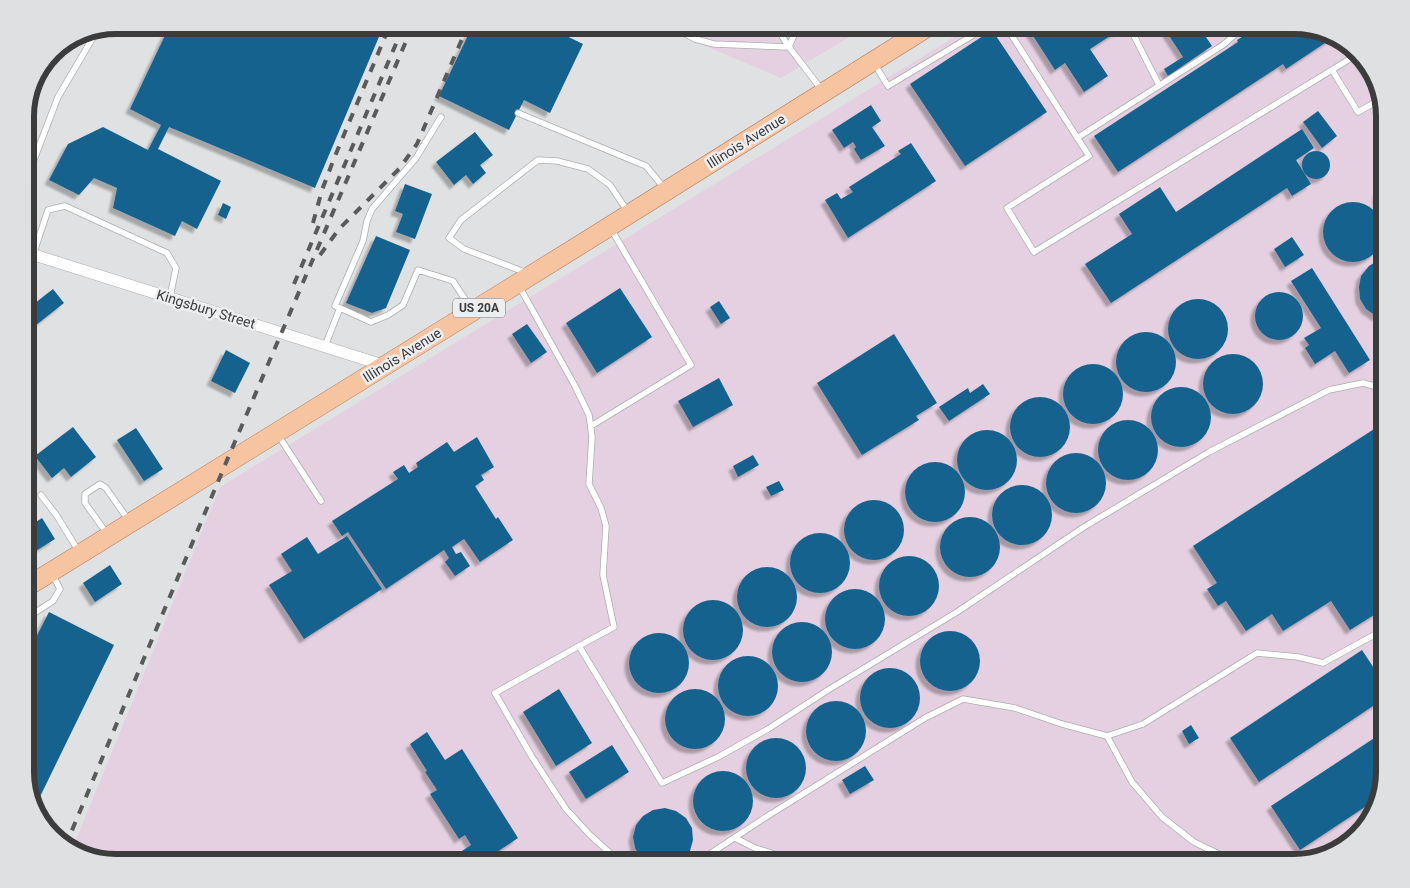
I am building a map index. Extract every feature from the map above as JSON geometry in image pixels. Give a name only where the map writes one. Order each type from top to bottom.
[{"type":"main road","name":"Illinois Avenue","points":[[34,582],[525,280],[916,34]]},
{"type":"street","name":"Kingsbury Street","points":[[34,255],[386,366]]},
{"type":"lane","points":[[686,34],[695,39],[714,44],[789,47]]},
{"type":"lane","points":[[781,34],[823,92]]},
{"type":"lane","points":[[789,47],[794,34]]},
{"type":"lane","points":[[873,61],[888,86],[975,34]]},
{"type":"lane","points":[[1011,34],[1089,156],[1007,208],[1034,252],[1352,58]]},
{"type":"lane","points":[[1133,34],[1159,85]]},
{"type":"lane","points":[[1077,138],[1223,45],[1236,34]]},
{"type":"lane","points":[[34,160],[58,97],[93,37]]},
{"type":"lane","points":[[1332,70],[1358,112],[1375,102]]},
{"type":"lane","points":[[518,113],[646,166],[667,191]]},
{"type":"lane","points":[[441,117],[416,158],[372,209],[367,221],[364,241],[335,306],[371,322],[388,315],[403,305],[418,270],[453,281],[473,312]]},
{"type":"lane","points":[[611,854],[566,809],[495,693],[614,627],[603,575],[606,526],[601,508],[589,484],[592,436],[586,406],[525,280],[464,249],[449,238],[461,220],[538,160],[557,161],[588,169],[610,185],[630,214]]},
{"type":"lane","points":[[34,242],[48,210],[65,206],[166,253],[176,268],[170,297]]},
{"type":"lane","points":[[591,426],[691,365],[610,227]]},
{"type":"lane","points":[[325,346],[340,308]]},
{"type":"lane","points":[[579,646],[662,783],[718,757],[768,730],[828,690],[957,612],[1084,527],[1209,452],[1329,390],[1362,383],[1376,387]]},
{"type":"lane","points":[[277,433],[321,501]]},
{"type":"lane","points":[[109,536],[85,503],[85,494],[100,484],[106,488],[130,523]]},
{"type":"lane","points":[[41,495],[57,516],[80,554]]},
{"type":"lane","points":[[34,613],[53,601],[60,589],[51,572]]},
{"type":"lane","points":[[710,854],[925,718],[963,699],[1015,708],[1062,724],[1107,736],[1143,724],[1257,653],[1298,656],[1323,663],[1376,634]]},
{"type":"lane","points":[[1107,736],[1132,782],[1162,817],[1194,842],[1219,854]]},
{"type":"lane","points":[[734,838],[755,848],[774,854]]},
{"type":"shaded area","points":[[677,34],[854,34],[781,78]]},
{"type":"shaded area","points":[[959,34],[1305,34],[1330,42],[1348,54],[1356,62],[1370,84],[1376,105],[1376,783],[1370,804],[1356,826],[1348,834],[1326,848],[1305,854],[105,854],[84,848],[75,843],[220,487]]},
{"type":"building","points":[[166,34],[380,34],[315,188],[169,127],[158,149],[221,181],[197,229],[182,221],[175,236],[113,208],[117,188],[94,178],[79,195],[49,180],[68,144],[103,127],[148,150],[161,125],[130,109]]},
{"type":"building","points":[[469,34],[562,34],[583,44],[550,113],[524,100],[509,130],[439,96]]},
{"type":"building","points":[[986,34],[995,34],[1047,112],[965,166],[910,84]]},
{"type":"building","points":[[1032,34],[1113,34],[1090,49],[1108,76],[1084,92],[1065,63],[1055,70]]},
{"type":"building","points":[[1168,34],[1204,34],[1212,46],[1168,76],[1164,69],[1183,57]]},
{"type":"building","points":[[1247,34],[1305,34],[1328,41],[1286,69],[1283,64],[1118,172],[1094,136],[1238,42],[1237,40]]},
{"type":"building","points":[[871,105],[881,121],[872,127],[885,146],[861,160],[854,149],[856,147],[853,142],[844,148],[832,130]]},
{"type":"building","points":[[1318,111],[1337,136],[1322,148],[1303,122]]},
{"type":"building","points":[[1302,129],[1314,148],[1296,160],[1311,184],[1292,196],[1287,188],[1111,303],[1085,264],[1132,234],[1119,214],[1160,187],[1176,212]]},
{"type":"building","points":[[475,132],[493,155],[480,165],[486,173],[473,184],[466,175],[454,185],[436,162]]},
{"type":"building","points":[[911,143],[936,181],[848,238],[825,200],[837,193],[841,199],[853,192],[849,187],[901,154],[898,151]]},
{"type":"building","points":[[1316,151],[1326,155],[1330,165],[1326,175],[1316,179],[1306,175],[1302,165],[1306,155]]},
{"type":"building","points":[[405,184],[432,194],[415,239],[396,232],[403,214],[395,211]]},
{"type":"building","points":[[1353,202],[1364,204],[1376,213],[1376,251],[1370,257],[1359,261],[1347,261],[1336,257],[1328,249],[1324,238],[1324,226],[1328,215],[1336,207]]},
{"type":"building","points":[[223,203],[231,207],[226,219],[218,215]]},
{"type":"building","points":[[376,236],[410,250],[386,308],[372,313],[346,303]]},
{"type":"building","points":[[1292,237],[1304,255],[1285,267],[1274,249]]},
{"type":"building","points":[[1376,262],[1376,316],[1366,309],[1360,299],[1359,287],[1361,276],[1369,266]]},
{"type":"building","points":[[1312,268],[1370,360],[1349,373],[1335,351],[1315,364],[1305,348],[1309,345],[1304,338],[1321,328],[1291,281]]},
{"type":"building","points":[[620,288],[652,337],[597,373],[566,323]]},
{"type":"building","points":[[53,289],[64,303],[34,327],[34,304]]},
{"type":"building","points":[[1274,292],[1284,292],[1293,296],[1299,302],[1302,307],[1302,325],[1293,336],[1284,340],[1274,340],[1265,336],[1259,330],[1255,321],[1255,311],[1259,302],[1265,296]]},
{"type":"building","points":[[1198,299],[1215,304],[1223,312],[1228,329],[1223,346],[1215,354],[1198,359],[1181,354],[1173,346],[1168,329],[1173,312],[1181,304]]},
{"type":"building","points":[[719,301],[730,318],[721,324],[710,307]]},
{"type":"building","points":[[527,324],[547,352],[531,363],[512,334]]},
{"type":"building","points":[[1146,332],[1163,337],[1171,345],[1176,362],[1171,379],[1163,387],[1146,392],[1129,387],[1121,379],[1116,362],[1121,345],[1129,337]]},
{"type":"building","points":[[894,334],[937,403],[916,416],[919,420],[862,455],[817,383]]},
{"type":"building","points":[[226,350],[250,363],[235,393],[211,381]]},
{"type":"building","points":[[1233,354],[1250,359],[1258,367],[1263,384],[1258,401],[1250,409],[1233,414],[1216,409],[1208,401],[1203,384],[1208,367],[1216,359]]},
{"type":"building","points":[[1093,364],[1110,369],[1118,377],[1123,394],[1118,411],[1110,419],[1093,424],[1076,419],[1068,411],[1063,394],[1068,377],[1076,369]]},
{"type":"building","points":[[719,378],[733,405],[693,427],[678,401]]},
{"type":"building","points":[[983,384],[990,394],[949,421],[939,407],[968,388],[970,393]]},
{"type":"building","points":[[1181,387],[1198,392],[1206,400],[1211,417],[1206,434],[1198,442],[1181,447],[1164,442],[1156,434],[1151,417],[1156,400],[1164,392]]},
{"type":"building","points":[[1040,397],[1057,402],[1065,410],[1070,427],[1065,444],[1057,452],[1040,457],[1023,452],[1015,444],[1010,427],[1015,410],[1023,402]]},
{"type":"building","points":[[1128,420],[1145,425],[1153,433],[1158,450],[1153,467],[1145,475],[1128,480],[1111,475],[1103,467],[1098,450],[1103,433],[1111,425]]},
{"type":"building","points":[[73,427],[96,457],[71,477],[64,468],[52,478],[35,456]]},
{"type":"building","points":[[136,428],[163,469],[144,481],[117,440]]},
{"type":"building","points":[[1376,428],[1376,614],[1350,630],[1331,601],[1283,631],[1272,614],[1246,631],[1226,601],[1218,606],[1207,589],[1217,583],[1193,546]]},
{"type":"building","points":[[987,430],[1004,435],[1012,443],[1017,460],[1012,477],[1004,485],[987,490],[970,485],[962,477],[957,460],[962,443],[970,435]]},
{"type":"building","points":[[477,437],[494,467],[481,475],[484,480],[475,486],[496,519],[498,517],[513,540],[480,562],[464,539],[452,547],[456,554],[461,552],[470,566],[455,576],[445,562],[449,558],[444,550],[386,589],[348,532],[342,536],[332,521],[398,479],[393,472],[404,465],[409,473],[418,467],[416,463],[447,442],[454,452]]},
{"type":"building","points":[[1076,453],[1093,458],[1101,466],[1106,483],[1101,500],[1093,508],[1076,513],[1059,508],[1051,500],[1046,483],[1051,466],[1059,458]]},
{"type":"building","points":[[753,455],[759,465],[738,477],[733,466]]},
{"type":"building","points":[[935,462],[952,467],[960,475],[965,492],[960,509],[952,517],[935,522],[918,517],[910,509],[905,492],[910,475],[918,467]]},
{"type":"building","points":[[779,481],[784,490],[771,496],[766,487]]},
{"type":"building","points":[[1022,485],[1039,490],[1047,498],[1052,515],[1047,532],[1039,540],[1022,545],[1005,540],[997,532],[992,515],[997,498],[1005,490]]},
{"type":"building","points":[[874,500],[891,505],[899,513],[904,530],[899,547],[891,555],[874,560],[857,555],[849,547],[844,530],[849,513],[857,505]]},
{"type":"building","points":[[970,517],[987,522],[995,530],[1000,547],[995,564],[987,572],[970,577],[953,572],[945,564],[940,547],[945,530],[953,522]]},
{"type":"building","points":[[42,518],[55,539],[34,552],[34,523]]},
{"type":"building","points":[[820,533],[837,538],[845,546],[850,563],[845,580],[837,588],[820,593],[803,588],[795,580],[790,563],[795,546],[803,538]]},
{"type":"building","points":[[347,536],[382,589],[304,639],[269,585],[292,571],[281,554],[307,537],[318,554]]},
{"type":"building","points":[[909,556],[926,561],[934,569],[939,586],[934,603],[926,611],[909,616],[892,611],[884,603],[879,586],[884,569],[892,561]]},
{"type":"building","points":[[110,565],[122,584],[95,602],[83,583]]},
{"type":"building","points":[[767,567],[784,572],[792,580],[797,597],[792,614],[784,622],[767,627],[750,622],[742,614],[737,597],[742,580],[750,572]]},
{"type":"building","points":[[855,589],[872,594],[880,602],[885,619],[880,636],[872,644],[855,649],[838,644],[830,636],[825,619],[830,602],[838,594]]},
{"type":"building","points":[[713,600],[730,605],[738,613],[743,630],[738,647],[730,655],[713,660],[696,655],[688,647],[683,630],[688,613],[696,605]]},
{"type":"building","points":[[49,612],[114,645],[38,800],[34,778],[34,641]]},
{"type":"building","points":[[802,622],[819,627],[827,635],[832,652],[827,669],[819,677],[802,682],[785,677],[777,669],[772,652],[777,635],[785,627]]},
{"type":"building","points":[[950,631],[967,636],[975,644],[980,661],[975,678],[967,686],[950,691],[933,686],[925,678],[920,661],[925,644],[933,636]]},
{"type":"building","points":[[659,633],[676,638],[684,646],[689,663],[684,680],[676,688],[659,693],[642,688],[634,680],[629,663],[634,646],[642,638]]},
{"type":"building","points":[[1362,650],[1376,671],[1376,704],[1259,782],[1230,738]]},
{"type":"building","points":[[748,656],[765,661],[773,669],[778,686],[773,703],[765,711],[748,716],[731,711],[723,703],[718,686],[723,669],[731,661]]},
{"type":"building","points":[[890,668],[907,673],[915,681],[920,698],[915,715],[907,723],[890,728],[873,723],[865,715],[860,698],[865,681],[873,673]]},
{"type":"building","points":[[559,689],[592,743],[556,766],[523,712]]},
{"type":"building","points":[[695,689],[712,694],[720,702],[725,719],[720,736],[712,744],[695,749],[678,744],[670,736],[665,719],[670,702],[678,694]]},
{"type":"building","points":[[836,701],[853,706],[861,714],[866,731],[861,748],[853,756],[836,761],[819,756],[811,748],[806,731],[811,714],[819,706]]},
{"type":"building","points":[[1191,725],[1199,738],[1189,744],[1182,731]]},
{"type":"building","points":[[427,732],[445,760],[462,749],[518,838],[494,854],[458,854],[471,845],[465,835],[459,839],[430,794],[437,790],[410,744]]},
{"type":"building","points":[[1376,737],[1376,783],[1370,804],[1300,850],[1271,806]]},
{"type":"building","points":[[776,738],[793,743],[801,751],[806,768],[801,785],[793,793],[776,798],[759,793],[751,785],[746,768],[751,751],[759,743]]},
{"type":"building","points":[[612,745],[629,772],[586,799],[569,772]]},
{"type":"building","points":[[865,766],[874,780],[850,794],[842,780]]},
{"type":"building","points":[[723,771],[740,776],[748,784],[753,801],[748,818],[740,826],[723,831],[706,826],[698,818],[693,801],[698,784],[706,776]]},
{"type":"building","points":[[665,808],[676,811],[686,818],[692,828],[693,840],[688,854],[639,854],[635,848],[633,837],[636,825],[643,816],[653,810]]},
{"type":"railway","points":[[313,223],[322,190],[335,156],[386,34]]},
{"type":"railway","points":[[294,284],[400,34]]},
{"type":"railway","points":[[68,839],[225,465],[409,34]]},
{"type":"railway","points":[[320,255],[339,229],[399,169],[417,144],[464,34]]}]
